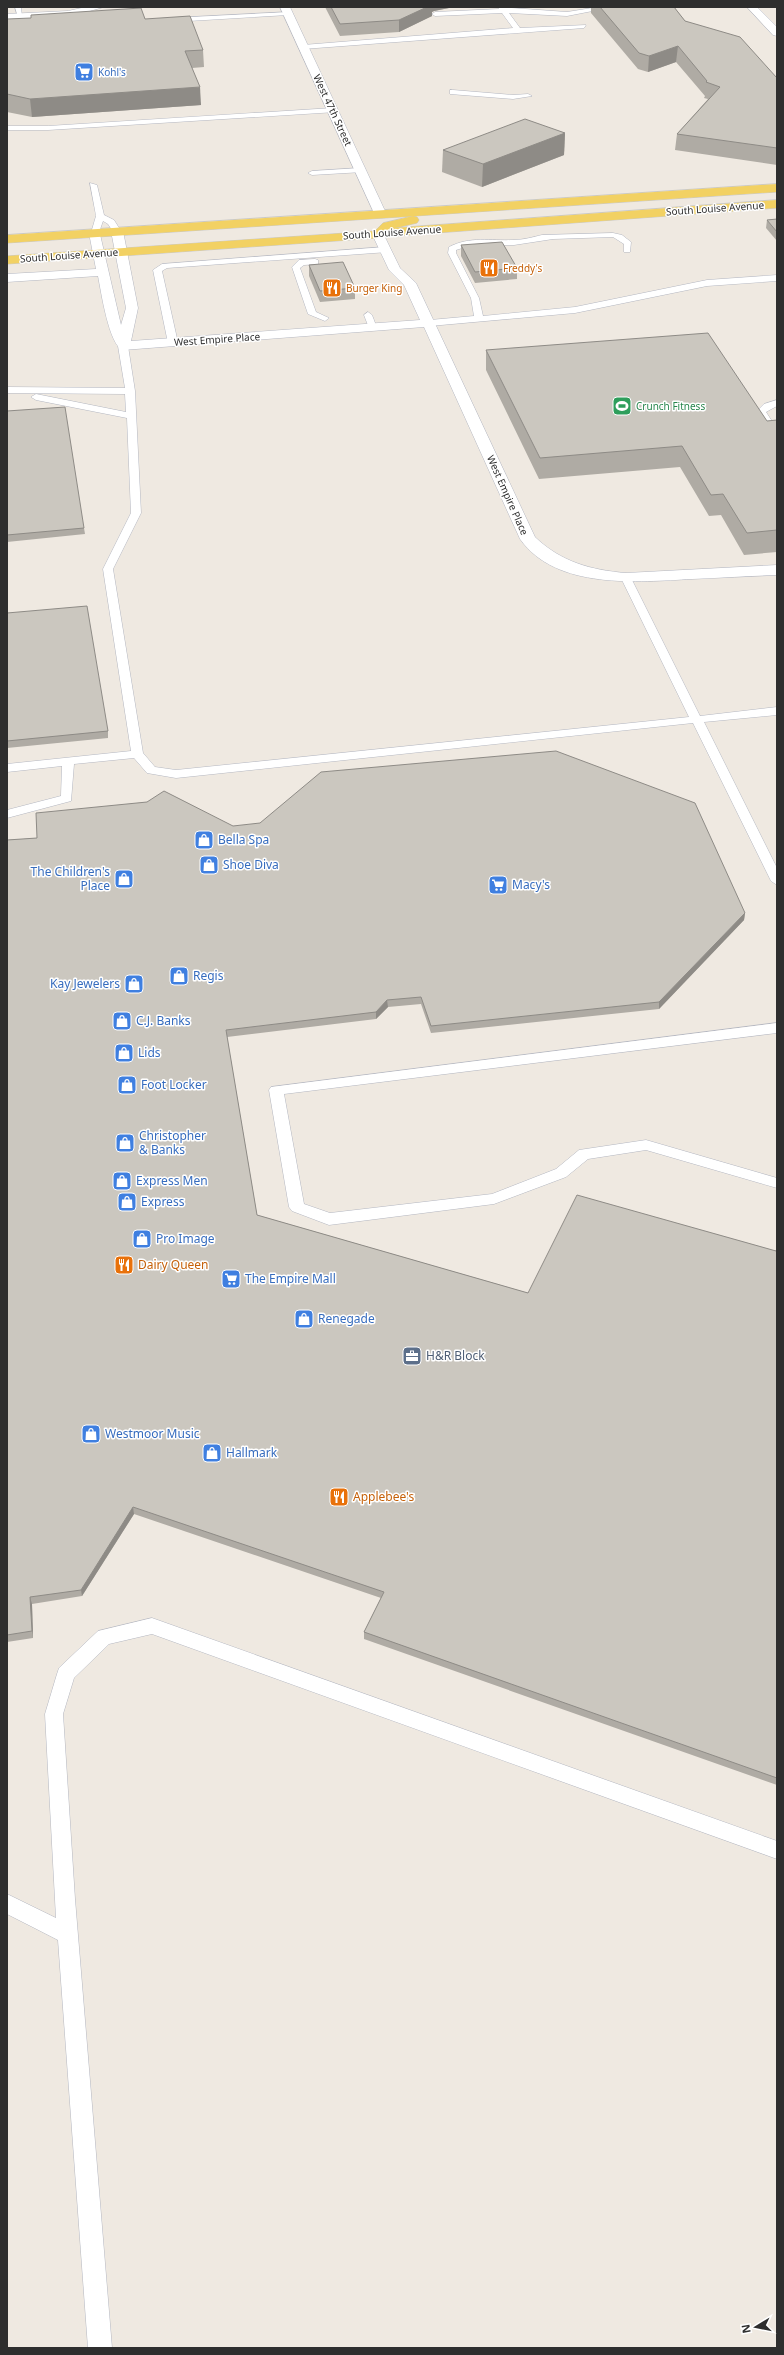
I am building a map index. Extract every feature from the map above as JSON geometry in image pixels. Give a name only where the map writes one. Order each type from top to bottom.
[{"type":"main road","name":"South Louise Avenue","points":[[7,239],[380,213],[777,188]]},
{"type":"main road","points":[[378,234],[387,226],[401,222],[534,212],[550,209],[560,202]]},
{"type":"main road","name":"South Louise Avenue","points":[[394,232],[777,204]]},
{"type":"main road","name":"South Louise Avenue","points":[[7,260],[378,234]]},
{"type":"street","points":[[7,17],[68,14],[99,7]]},
{"type":"street","points":[[752,7],[775,29]]},
{"type":"street","name":"West 47th Street","points":[[286,10],[380,213]]},
{"type":"street","points":[[117,231],[132,308],[123,346]]},
{"type":"street","points":[[394,232],[400,246]]},
{"type":"street","name":"South Louise Avenue","points":[[378,234],[394,232]]},
{"type":"street","points":[[95,233],[115,324],[123,346]]},
{"type":"street","name":"West Empire Place","points":[[378,234],[395,270],[410,283],[430,323],[528,539],[549,558],[566,567],[584,573],[626,578],[777,570]]},
{"type":"street","name":"West Empire Place","points":[[408,266],[411,272],[410,283]]},
{"type":"street","points":[[7,278],[104,272]]},
{"type":"street","name":"West Empire Place","points":[[123,346],[430,323]]},
{"type":"lane","points":[[436,14],[503,9],[567,14],[610,7]]},
{"type":"lane","points":[[503,9],[518,30]]},
{"type":"lane","points":[[164,20],[286,10]]},
{"type":"lane","points":[[303,47],[584,26]]},
{"type":"lane","points":[[453,92],[513,97],[528,96]]},
{"type":"lane","points":[[7,128],[48,128],[333,110]]},
{"type":"lane","points":[[312,173],[360,170]]},
{"type":"lane","points":[[93,185],[100,216],[95,233]]},
{"type":"lane","points":[[100,216],[111,222],[117,231]]},
{"type":"lane","points":[[479,318],[475,298],[452,253],[452,249],[458,245],[493,241],[509,243],[552,237],[613,235],[619,236],[628,244],[627,250]]},
{"type":"lane","points":[[173,343],[157,270],[165,266],[385,250]]},
{"type":"lane","points":[[324,318],[312,314],[296,268],[302,262],[346,260]]},
{"type":"lane","points":[[297,272],[319,270]]},
{"type":"lane","points":[[430,323],[575,310],[707,283],[777,278]]},
{"type":"lane","points":[[368,315],[373,328]]},
{"type":"lane","points":[[123,346],[130,391],[136,513],[108,569],[137,754],[152,770],[176,774],[697,721],[777,711]]},
{"type":"lane","points":[[7,390],[130,391]]},
{"type":"lane","points":[[25,391],[41,399],[131,416]]},
{"type":"lane","points":[[777,403],[767,406],[761,412],[777,436]]},
{"type":"lane","points":[[626,578],[777,881]]},
{"type":"lane","points":[[7,768],[68,760],[137,754]]},
{"type":"lane","points":[[7,814],[67,798],[68,760]]},
{"type":"lane","points":[[777,1028],[276,1090],[297,1207],[329,1219],[494,1200],[561,1173],[584,1154],[646,1145],[777,1183]]},
{"type":"lane","points":[[100,2348],[68,1935],[54,1714],[66,1674],[104,1637],[152,1626],[777,1850]]},
{"type":"lane","points":[[7,1904],[68,1935]]},
{"type":"building","points":[[331,7],[427,7],[399,20],[340,24]]},
{"type":"building","points":[[600,7],[674,7],[685,21],[740,37],[777,78],[777,148],[677,134],[720,87],[706,82],[707,81],[678,46],[649,56],[639,53]]},
{"type":"building","points":[[141,8],[145,19],[190,16],[203,50],[185,51],[200,87],[30,99],[7,94],[7,19],[31,18],[31,15]]},
{"type":"building","points":[[525,119],[565,133],[483,164],[443,150]]},
{"type":"building","points":[[777,219],[777,232],[767,220]]},
{"type":"building","points":[[502,242],[517,268],[475,272],[461,245]]},
{"type":"building","points":[[343,262],[355,288],[320,291],[309,265]]},
{"type":"building","name":"Crunch Fitness","points":[[708,333],[767,421],[777,420],[777,530],[747,533],[723,494],[711,495],[682,446],[540,458],[486,350]]},
{"type":"building","points":[[65,407],[84,528],[7,535],[7,411]]},
{"type":"building","points":[[87,606],[108,731],[7,741],[7,613]]},
{"type":"building","name":"The Empire Mall","points":[[556,751],[695,803],[745,913],[659,1002],[431,1026],[421,997],[387,1000],[376,1012],[226,1030],[257,1215],[528,1293],[577,1195],[776,1251],[777,1248],[777,1778],[364,1632],[384,1592],[133,1507],[81,1590],[30,1597],[32,1631],[7,1635],[7,840],[37,838],[36,813],[147,802],[164,791],[233,826],[260,823],[321,772]]},
{"type":"place","name":"Kohl's","points":[[84,72]]},
{"type":"place","name":"Freddy's","points":[[489,268]]},
{"type":"place","name":"Burger King","points":[[332,288]]},
{"type":"place","name":"Crunch Fitness","points":[[622,406]]},
{"type":"place","name":"Bella Spa","points":[[204,840]]},
{"type":"place","name":"Shoe Diva","points":[[209,865]]},
{"type":"place","name":"The Children's Place","points":[[124,879]]},
{"type":"place","name":"Macy's","points":[[498,885]]},
{"type":"place","name":"Regis","points":[[179,976]]},
{"type":"place","name":"Kay Jewelers","points":[[134,984]]},
{"type":"place","name":"C.J. Banks","points":[[122,1021]]},
{"type":"place","name":"Lids","points":[[124,1053]]},
{"type":"place","name":"Foot Locker","points":[[127,1085]]},
{"type":"place","name":"Christopher & Banks","points":[[125,1143]]},
{"type":"place","name":"Express Men","points":[[122,1181]]},
{"type":"place","name":"Express","points":[[127,1202]]},
{"type":"place","name":"Pro Image","points":[[142,1239]]},
{"type":"place","name":"Dairy Queen","points":[[124,1265]]},
{"type":"place","name":"The Empire Mall","points":[[231,1279]]},
{"type":"place","name":"Renegade","points":[[304,1319]]},
{"type":"place","name":"H&R Block","points":[[412,1356]]},
{"type":"place","name":"Westmoor Music","points":[[91,1434]]},
{"type":"place","name":"Hallmark","points":[[212,1453]]},
{"type":"place","name":"Applebee's","points":[[339,1497]]}]
